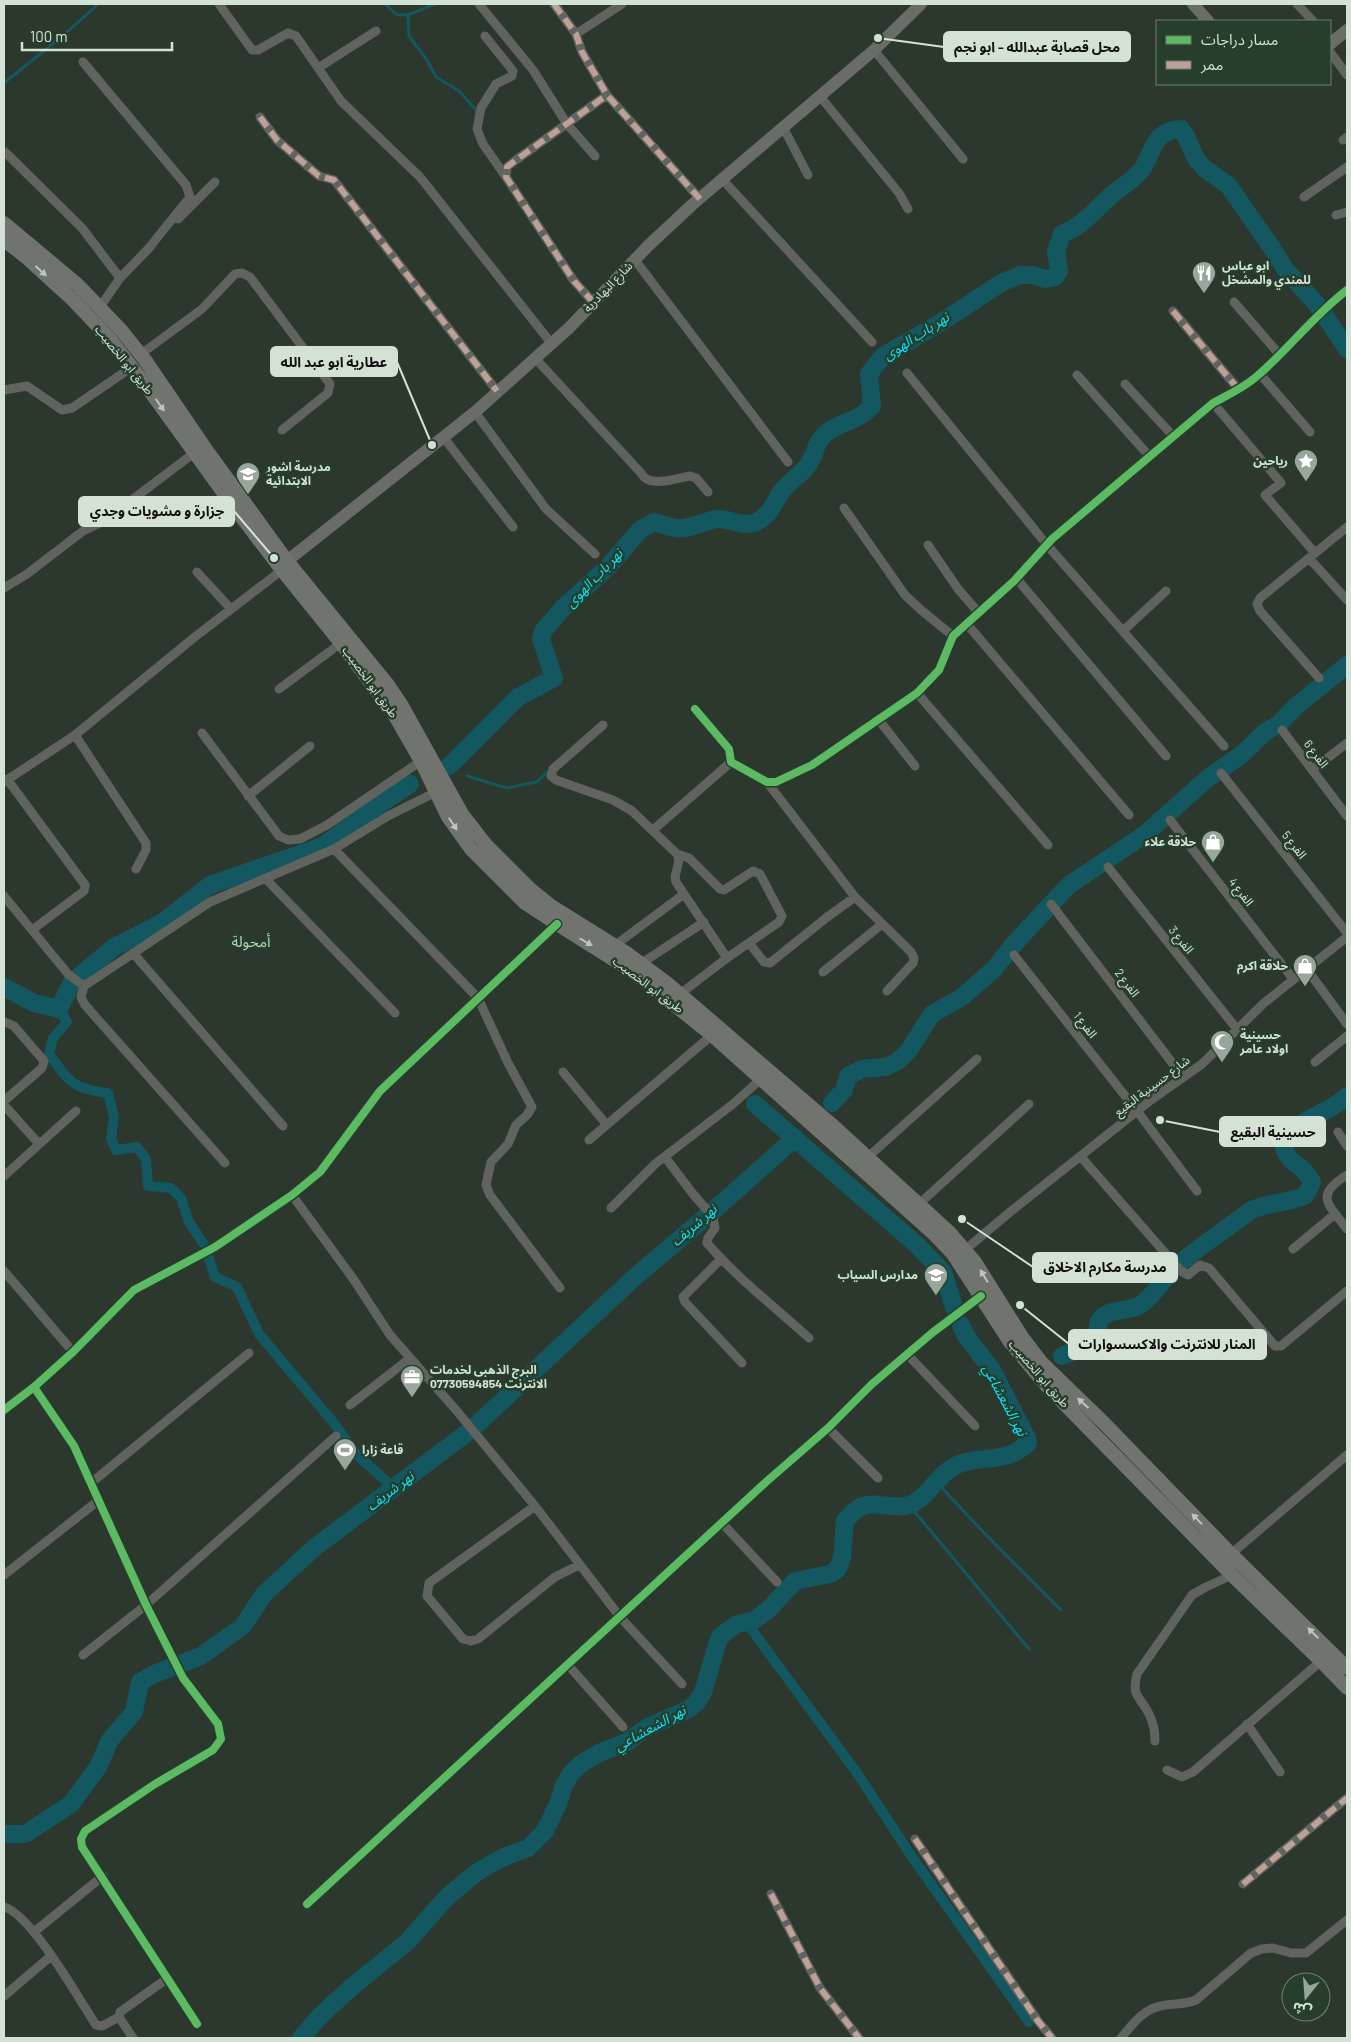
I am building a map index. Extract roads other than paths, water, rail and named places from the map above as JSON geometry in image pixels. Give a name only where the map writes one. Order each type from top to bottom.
[{"type":"main road","name":"شارع البهادرية","points":[[284,566],[475,412],[594,303],[635,260],[700,199],[819,95],[874,50],[922,4]]},
{"type":"main road","points":[[1193,4],[1207,20]]},
{"type":"main road","points":[[1331,44],[1347,30]]},
{"type":"main road","name":"طريق ابو الخصيب","points":[[4,223],[60,269],[100,307],[141,354],[150,379],[194,453],[284,566],[394,714],[421,761],[448,817],[471,849],[515,884],[642,963],[770,1070],[919,1204],[966,1249],[1030,1349],[1231,1554],[1347,1668]]},
{"type":"main road","name":"طريق ابو الخصيب","points":[[4,240],[71,298],[110,339],[132,368],[150,379],[205,448],[284,566],[388,685],[469,825],[515,884],[526,903],[632,971],[712,1035],[933,1233],[953,1254],[1010,1342],[1046,1386],[1232,1576],[1321,1660],[1347,1688]]},
{"type":"main road","points":[[1094,1434],[1104,1423]]},
{"type":"street","points":[[219,4],[252,50],[258,50],[288,34],[296,36],[341,101],[420,177],[551,343]]},
{"type":"street","points":[[479,4],[533,70],[567,124],[595,156]]},
{"type":"street","points":[[554,4],[576,34],[582,52],[607,96],[700,199]]},
{"type":"street","points":[[576,34],[622,4]]},
{"type":"street","points":[[1297,4],[1312,20]]},
{"type":"street","points":[[318,68],[376,31]]},
{"type":"street","points":[[486,36],[513,71],[512,76],[496,84],[481,108],[477,129],[483,144],[574,281],[594,303]]},
{"type":"street","points":[[1331,47],[1347,75]]},
{"type":"street","points":[[874,50],[963,159]]},
{"type":"street","points":[[83,62],[190,192],[190,196],[148,249]]},
{"type":"street","points":[[819,95],[899,193],[908,209]]},
{"type":"street","points":[[506,178],[507,167],[607,96]]},
{"type":"street","points":[[260,116],[277,140],[319,176],[334,180],[498,390]]},
{"type":"street","points":[[783,127],[808,175]]},
{"type":"street","points":[[5,152],[82,228],[120,278]]},
{"type":"street","points":[[1304,197],[1347,167]]},
{"type":"street","points":[[722,179],[872,342]]},
{"type":"street","points":[[100,307],[120,278],[215,182]]},
{"type":"street","points":[[1336,215],[1347,212]]},
{"type":"street","points":[[635,260],[788,462]]},
{"type":"street","points":[[141,354],[202,309],[235,274],[242,273],[250,277],[330,384],[328,393],[282,430]]},
{"type":"street","points":[[767,782],[776,782],[812,765],[917,693],[940,670],[953,636],[1016,578],[1047,545],[1213,403],[1238,390],[1260,374],[1347,290]]},
{"type":"street","points":[[1234,302],[1279,354]]},
{"type":"street","points":[[1173,311],[1238,390]]},
{"type":"street","points":[[535,358],[641,473],[644,479],[650,482],[690,476],[696,478],[708,492]]},
{"type":"street","points":[[4,390],[26,386],[62,410],[72,408],[132,368]]},
{"type":"street","points":[[907,373],[1047,545],[1224,746]]},
{"type":"street","points":[[1077,374],[1150,457]]},
{"type":"street","points":[[1260,374],[1310,432]]},
{"type":"street","points":[[1125,384],[1174,437]]},
{"type":"street","points":[[1213,403],[1281,483],[1265,495],[1347,600]]},
{"type":"street","points":[[475,412],[546,509],[595,554]]},
{"type":"street","points":[[444,438],[513,527]]},
{"type":"street","points":[[4,588],[27,574],[83,532],[104,521],[194,453]]},
{"type":"street","points":[[844,508],[905,595],[953,636]]},
{"type":"street","points":[[1318,678],[1260,611],[1257,604],[1260,598],[1347,527]]},
{"type":"street","points":[[928,545],[958,589],[978,612]]},
{"type":"street","points":[[32,930],[84,891],[85,885],[6,780],[75,735],[284,566]]},
{"type":"street","points":[[198,572],[231,609]]},
{"type":"street","points":[[1016,578],[1166,756]]},
{"type":"street","points":[[1123,631],[1166,591]]},
{"type":"street","points":[[967,624],[1129,815]]},
{"type":"street","points":[[279,689],[342,643]]},
{"type":"street","points":[[917,693],[1048,845]]},
{"type":"street","points":[[695,709],[729,749],[731,762]]},
{"type":"street","points":[[878,719],[916,766]]},
{"type":"street","points":[[603,725],[553,769],[551,776],[556,780],[622,804],[653,830],[677,854],[679,860],[675,877],[684,894],[727,958]]},
{"type":"street","name":"الفرع 6","points":[[1282,730],[1347,816]]},
{"type":"street","points":[[202,733],[279,836],[288,840],[300,839],[327,825],[421,761]]},
{"type":"street","points":[[75,735],[146,842],[146,850],[136,868]]},
{"type":"street","points":[[1312,770],[1347,743]]},
{"type":"street","points":[[248,796],[310,746]]},
{"type":"street","points":[[731,762],[767,782],[856,897],[911,952],[914,958],[913,963],[887,991]]},
{"type":"street","points":[[653,830],[731,762]]},
{"type":"street","name":"الفرع 5","points":[[1222,773],[1347,932]]},
{"type":"street","points":[[81,984],[210,902],[334,849],[388,816],[436,792]]},
{"type":"street","name":"الفرع 4","points":[[1170,820],[1293,978]]},
{"type":"street","points":[[334,849],[478,998],[508,1063],[532,1106],[528,1115],[516,1125],[508,1144],[491,1162],[486,1185],[490,1195],[560,1288]]},
{"type":"street","points":[[677,854],[689,858],[720,889],[724,890],[753,871],[760,874],[782,916],[779,922],[680,994]]},
{"type":"street","name":"الفرع 3","points":[[1108,866],[1236,1028]]},
{"type":"street","points":[[265,878],[395,1013]]},
{"type":"street","points":[[614,946],[684,894]]},
{"type":"street","points":[[4,896],[68,974],[81,984]]},
{"type":"street","points":[[749,943],[764,962],[770,963],[826,918],[856,897]]},
{"type":"street","name":"الفرع 2","points":[[1051,904],[1183,1076]]},
{"type":"street","points":[[642,963],[704,922]]},
{"type":"street","points":[[4,1410],[34,1387],[73,1352],[134,1290],[215,1247],[292,1195],[320,1172],[380,1091],[556,924]]},
{"type":"street","points":[[823,972],[882,924]]},
{"type":"street","name":"شارع حسينية البقيع","points":[[966,1249],[1137,1111],[1202,1064],[1236,1028],[1293,978],[1347,937]]},
{"type":"street","points":[[133,952],[283,1126]]},
{"type":"street","name":"الفرع 1","points":[[1014,955],[1137,1111],[1197,1191]]},
{"type":"street","points":[[1306,968],[1347,1024]]},
{"type":"street","points":[[81,984],[81,997],[85,1005],[225,1163]]},
{"type":"street","points":[[4,1024],[5,1022],[14,1026],[44,1061],[42,1068],[4,1101]]},
{"type":"street","points":[[588,1140],[712,1035]]},
{"type":"street","points":[[1315,1062],[1347,1036]]},
{"type":"street","points":[[868,1157],[977,1059]]},
{"type":"street","points":[[563,1072],[606,1124]]},
{"type":"street","points":[[611,1208],[665,1157],[733,1104],[762,1078]]},
{"type":"street","points":[[919,1204],[1030,1104]]},
{"type":"street","points":[[4,1105],[39,1144]]},
{"type":"street","points":[[4,1176],[76,1111]]},
{"type":"street","points":[[1338,1132],[1347,1146]]},
{"type":"street","points":[[665,1157],[692,1194],[713,1217],[715,1228],[707,1243],[721,1259],[810,1338]]},
{"type":"street","points":[[1081,1157],[1181,1271],[1188,1275],[1200,1265],[1208,1268],[1275,1346],[1281,1346],[1347,1292]]},
{"type":"street","points":[[1347,1175],[1333,1184],[1328,1192],[1329,1207],[1347,1229]]},
{"type":"street","points":[[292,1195],[354,1280],[390,1335],[456,1410],[535,1506],[620,1617],[682,1684]]},
{"type":"street","points":[[1293,1248],[1335,1214]]},
{"type":"street","points":[[721,1259],[683,1297],[685,1302],[742,1363]]},
{"type":"street","points":[[4,1270],[73,1352]]},
{"type":"street","points":[[308,1904],[828,1428],[872,1384],[981,1296]]},
{"type":"street","points":[[91,1483],[249,1353]]},
{"type":"street","points":[[908,1355],[975,1426]]},
{"type":"street","points":[[350,1405],[410,1359]]},
{"type":"street","points":[[34,1387],[74,1446],[146,1605],[183,1678],[218,1724],[221,1740],[219,1745],[155,1784],[85,1831],[81,1839],[82,1847],[103,1876],[197,2024]]},
{"type":"street","points":[[828,1428],[878,1478]]},
{"type":"street","points":[[83,1655],[146,1605],[336,1436]]},
{"type":"street","points":[[1231,1554],[1347,1455]]},
{"type":"street","points":[[4,1575],[99,1500]]},
{"type":"street","points":[[535,1506],[429,1583],[427,1596],[463,1639],[470,1641],[478,1639],[555,1578],[579,1565]]},
{"type":"street","points":[[722,1523],[777,1582]]},
{"type":"street","points":[[1155,1741],[1155,1732],[1149,1712],[1138,1698],[1134,1686],[1137,1674],[1192,1595],[1232,1576]]},
{"type":"street","points":[[1167,1770],[1182,1777],[1193,1772],[1321,1660]]},
{"type":"street","points":[[568,1665],[624,1726]]},
{"type":"street","points":[[1247,1724],[1280,1772]]},
{"type":"street","points":[[1243,1884],[1347,1798]]},
{"type":"street","points":[[915,1839],[1038,2021],[1052,2038]]},
{"type":"street","points":[[34,1932],[103,1876]]},
{"type":"street","points":[[771,1894],[820,1988],[859,2038]]},
{"type":"street","points":[[4,1907],[13,1910],[34,1932],[96,2025],[102,2026],[119,2017],[120,2012],[168,1978]]},
{"type":"street","points":[[1121,2038],[1136,2020],[1150,2009],[1187,2004],[1196,2000],[1252,1953],[1262,1949],[1273,1948],[1291,1953],[1306,1953],[1347,1920]]},
{"type":"street","points":[[4,1996],[51,1956]]},
{"type":"street","points":[[119,2017],[133,2038]]},
{"type":"waterway","points":[[4,83],[65,34],[98,4]]},
{"type":"waterway","points":[[385,4],[397,15],[416,12],[435,4]]},
{"type":"waterway","points":[[408,15],[409,36],[427,60],[436,77],[459,91],[476,112]]},
{"type":"waterway","name":"نهر باب الهوى","points":[[449,766],[517,698],[554,678],[541,639],[543,631],[563,608],[608,567],[640,530],[654,522],[681,528],[717,519],[749,524],[764,517],[784,488],[808,465],[824,435],[830,430],[860,416],[872,406],[869,374],[883,356],[940,323],[1001,283],[1020,275],[1033,275],[1045,279],[1055,277],[1059,271],[1056,251],[1062,234],[1077,226],[1129,182],[1143,168],[1157,140],[1167,132],[1181,129],[1196,159],[1205,169],[1228,185],[1285,269],[1319,307],[1347,349]]},
{"type":"waterway","points":[[832,1103],[844,1090],[848,1076],[862,1069],[886,1067],[898,1061],[909,1050],[932,1014],[962,997],[994,969],[1013,945],[1069,885],[1144,835],[1208,778],[1241,755],[1265,732],[1279,724],[1295,707],[1347,665]]},
{"type":"waterway","points":[[467,776],[507,788],[537,782],[549,770]]},
{"type":"waterway","points":[[4,987],[34,1003],[59,1009],[72,982],[113,948],[163,922],[210,885],[323,846],[410,784]]},
{"type":"waterway","points":[[59,1009],[67,1022],[53,1038],[49,1054],[67,1078],[79,1086],[108,1093],[114,1117],[111,1139],[116,1150],[137,1147],[146,1159],[148,1186],[171,1188],[181,1198],[189,1222],[203,1243]]},
{"type":"waterway","points":[[1062,1356],[1087,1348],[1093,1344],[1097,1337],[1100,1319],[1103,1316],[1108,1313],[1133,1308],[1143,1303],[1152,1295],[1171,1271],[1250,1211],[1306,1195],[1312,1182],[1308,1175],[1290,1159],[1284,1148],[1283,1140],[1297,1127],[1331,1108],[1347,1096]]},
{"type":"waterway","name":"نهر الشعشاعي","points":[[755,1104],[917,1245],[943,1272],[954,1307]]},
{"type":"waterway","name":"نهر شريف","points":[[4,1834],[25,1834],[71,1804],[98,1767],[110,1740],[134,1712],[140,1682],[154,1674],[201,1656],[243,1626],[264,1594],[314,1548],[472,1429],[636,1276],[795,1138]]},
{"type":"waterway","points":[[209,1259],[215,1277],[237,1287],[259,1334],[333,1422],[357,1455],[393,1487]]},
{"type":"waterway","name":"نهر الشعشاعي","points":[[301,2038],[321,2015],[407,1942],[446,1898],[477,1872],[502,1858],[528,1848],[545,1831],[558,1804],[564,1785],[572,1772],[582,1763],[599,1753],[627,1742],[646,1728],[689,1709],[697,1702],[703,1692],[719,1638],[727,1631],[737,1624],[753,1621],[768,1610],[795,1581],[830,1574],[838,1569],[842,1558],[845,1520],[856,1510],[860,1507],[874,1504],[897,1507],[909,1505],[922,1497],[951,1468],[969,1461],[1003,1457],[1019,1450],[1028,1443],[992,1370],[966,1336],[961,1325]]},
{"type":"waterway","points":[[936,1481],[1061,1610]]},
{"type":"waterway","points":[[909,1505],[1029,1649]]},
{"type":"waterway","points":[[746,1622],[857,1773],[912,1857],[1029,2022]]},
{"type":"place","name":"محل قصابة عبدالله - ابو نجم","points":[[878,38]]},
{"type":"place","name":"ابو عباس للمندي والمشخل","points":[[1204,294]]},
{"type":"place","name":"عطارية ابو عبد الله","points":[[432,445]]},
{"type":"place","name":"رياحين","points":[[1306,482]]},
{"type":"place","name":"مدرسة اشور الابتدائية","points":[[248,495]]},
{"type":"place","name":"جزارة و مشويات وجدي","points":[[274,558]]},
{"type":"place","name":"حلاقة علاء","points":[[1213,863]]},
{"type":"place","name":"حلاقة اكرم","points":[[1305,987]]},
{"type":"place","name":"حسينية اولاد عامر","points":[[1222,1063]]},
{"type":"place","name":"حسينية البقيع","points":[[1160,1120]]},
{"type":"place","name":"مدرسة مكارم الاخلاق","points":[[962,1219]]},
{"type":"place","name":"مدارس السياب","points":[[936,1296]]},
{"type":"place","name":"المنار للانترنت والاكسسوارات","points":[[1020,1305]]},
{"type":"place","name":"البرج الذهبي لخدمات الانترنت 07730594854","points":[[412,1398]]},
{"type":"place","name":"قاعة زارا","points":[[345,1471]]},
{"type":"district","name":"أمحولة","points":[[251,942]]}]
